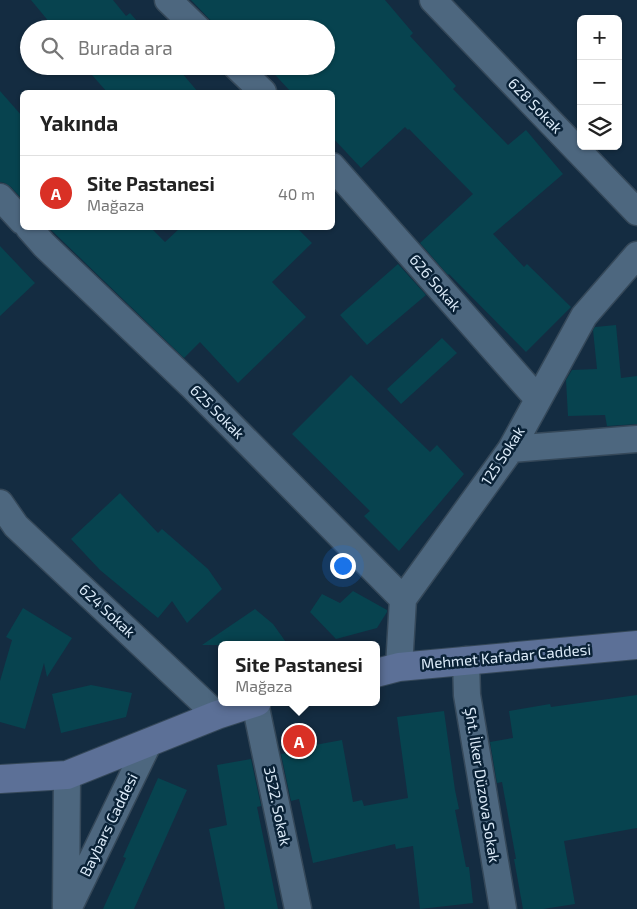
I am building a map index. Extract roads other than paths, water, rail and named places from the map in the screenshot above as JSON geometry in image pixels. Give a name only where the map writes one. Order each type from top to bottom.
[{"type":"main road","name":"Mehmet Kafadar Caddesi","points":[[388,670],[466,660],[637,644]]},
{"type":"main road","points":[[0,779],[66,775],[244,706]]},
{"type":"street","points":[[168,0],[189,20]]},
{"type":"street","name":"628 Sokak","points":[[432,0],[637,212]]},
{"type":"street","points":[[246,75],[262,90]]},
{"type":"street","name":"626 Sokak","points":[[335,169],[538,399]]},
{"type":"street","points":[[0,196],[20,219]]},
{"type":"street","name":"625 Sokak","points":[[31,230],[44,245],[200,394],[403,599]]},
{"type":"street","name":"125 Sokak","points":[[403,599],[511,449],[584,316],[637,255]]},
{"type":"street","points":[[511,449],[637,439]]},
{"type":"street","name":"624 Sokak","points":[[0,503],[16,526],[217,715]]},
{"type":"street","points":[[388,670],[403,599]]},
{"type":"street","name":"Şht. İlker Düzova Sokak","points":[[466,660],[467,694],[503,909]]},
{"type":"street","name":"3522. Sokak","points":[[257,706],[298,909]]},
{"type":"street","name":"Baybars Caddesi","points":[[67,909],[149,742]]},
{"type":"street","name":"Baybars Caddesi","points":[[66,775],[67,909]]},
{"type":"place","name":"Site Pastanesi","points":[[299,741]]}]
